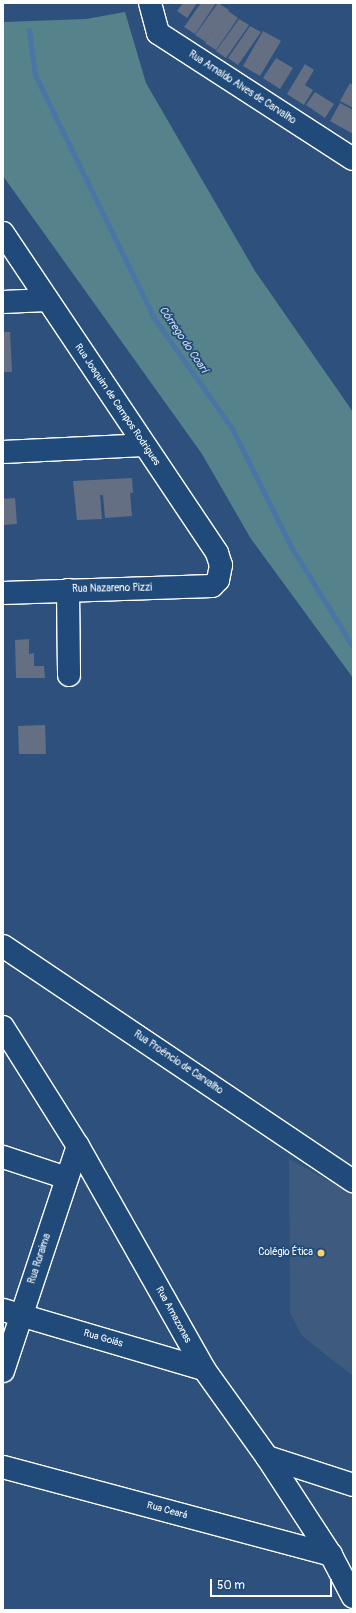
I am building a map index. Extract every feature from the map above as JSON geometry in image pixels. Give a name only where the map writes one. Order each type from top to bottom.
[{"type":"street","name":"Rua Arnaldo Alves de Carvalho","points":[[150,3],[158,33],[353,159]]},
{"type":"street","name":"Rua Joaquim de Campos Rodrigues","points":[[3,233],[217,554],[221,565],[218,580]]},
{"type":"street","points":[[3,302],[47,300]]},
{"type":"street","points":[[3,452],[144,445]]},
{"type":"street","name":"Rua Nazareno Pizzi","points":[[3,593],[196,587],[212,586],[218,580]]},
{"type":"street","points":[[68,590],[69,675]]},
{"type":"street","name":"Rua Proêncio de Carvalho","points":[[3,946],[353,1181]]},
{"type":"street","name":"Rua Amazonas","points":[[3,1027],[78,1146],[204,1369],[267,1456],[331,1555],[353,1597]]},
{"type":"street","name":"Rua Roraima","points":[[3,1371],[12,1312],[67,1178],[78,1146]]},
{"type":"street","points":[[3,1157],[67,1178]]},
{"type":"street","name":"Rua Goiás","points":[[12,1312],[204,1369]]},
{"type":"street","points":[[267,1456],[353,1485]]},
{"type":"street","name":"Rua Ceará","points":[[3,1467],[331,1555]]},
{"type":"shaded area","name":"Colégio Ética","points":[[289,1159],[353,1194],[353,1376],[302,1336],[290,1313]]},
{"type":"green space","points":[[125,12],[146,83],[255,271],[353,412],[353,678],[251,539],[202,454],[3,176],[3,22],[86,19]]},
{"type":"building","points":[[183,3],[197,3],[187,18],[177,11]]},
{"type":"building","points":[[201,3],[216,3],[195,34],[184,27]]},
{"type":"building","points":[[218,3],[229,10],[206,42],[195,35]]},
{"type":"building","points":[[228,11],[238,18],[216,50],[205,43]]},
{"type":"building","points":[[239,19],[249,25],[226,58],[216,51]]},
{"type":"building","points":[[250,26],[261,32],[238,65],[228,58]]},
{"type":"building","points":[[263,31],[281,41],[260,76],[243,66]]},
{"type":"building","points":[[276,58],[293,68],[280,89],[263,78]]},
{"type":"building","points":[[305,64],[314,70],[305,85],[313,90],[304,105],[287,94]]},
{"type":"building","points":[[350,83],[353,85],[353,108],[340,101]]},
{"type":"building","points":[[315,92],[334,104],[325,118],[306,105]]},
{"type":"building","points":[[340,103],[353,110],[353,134],[330,121]]},
{"type":"building","points":[[3,332],[10,332],[12,372],[3,372]]},
{"type":"building","points":[[132,478],[133,493],[130,493],[132,516],[105,518],[103,495],[100,495],[102,519],[77,520],[73,481]]},
{"type":"building","points":[[15,498],[17,524],[3,525],[3,499]]},
{"type":"building","points":[[29,639],[29,654],[34,653],[34,666],[44,666],[45,678],[16,678],[15,640]]},
{"type":"building","points":[[45,725],[46,754],[19,754],[18,726]]},
{"type":"waterway","name":"Córrego do Coarí","points":[[29,30],[35,75],[154,318],[232,428],[290,545],[353,647]]},
{"type":"place","name":"Colégio Ética","points":[[321,1253]]}]
